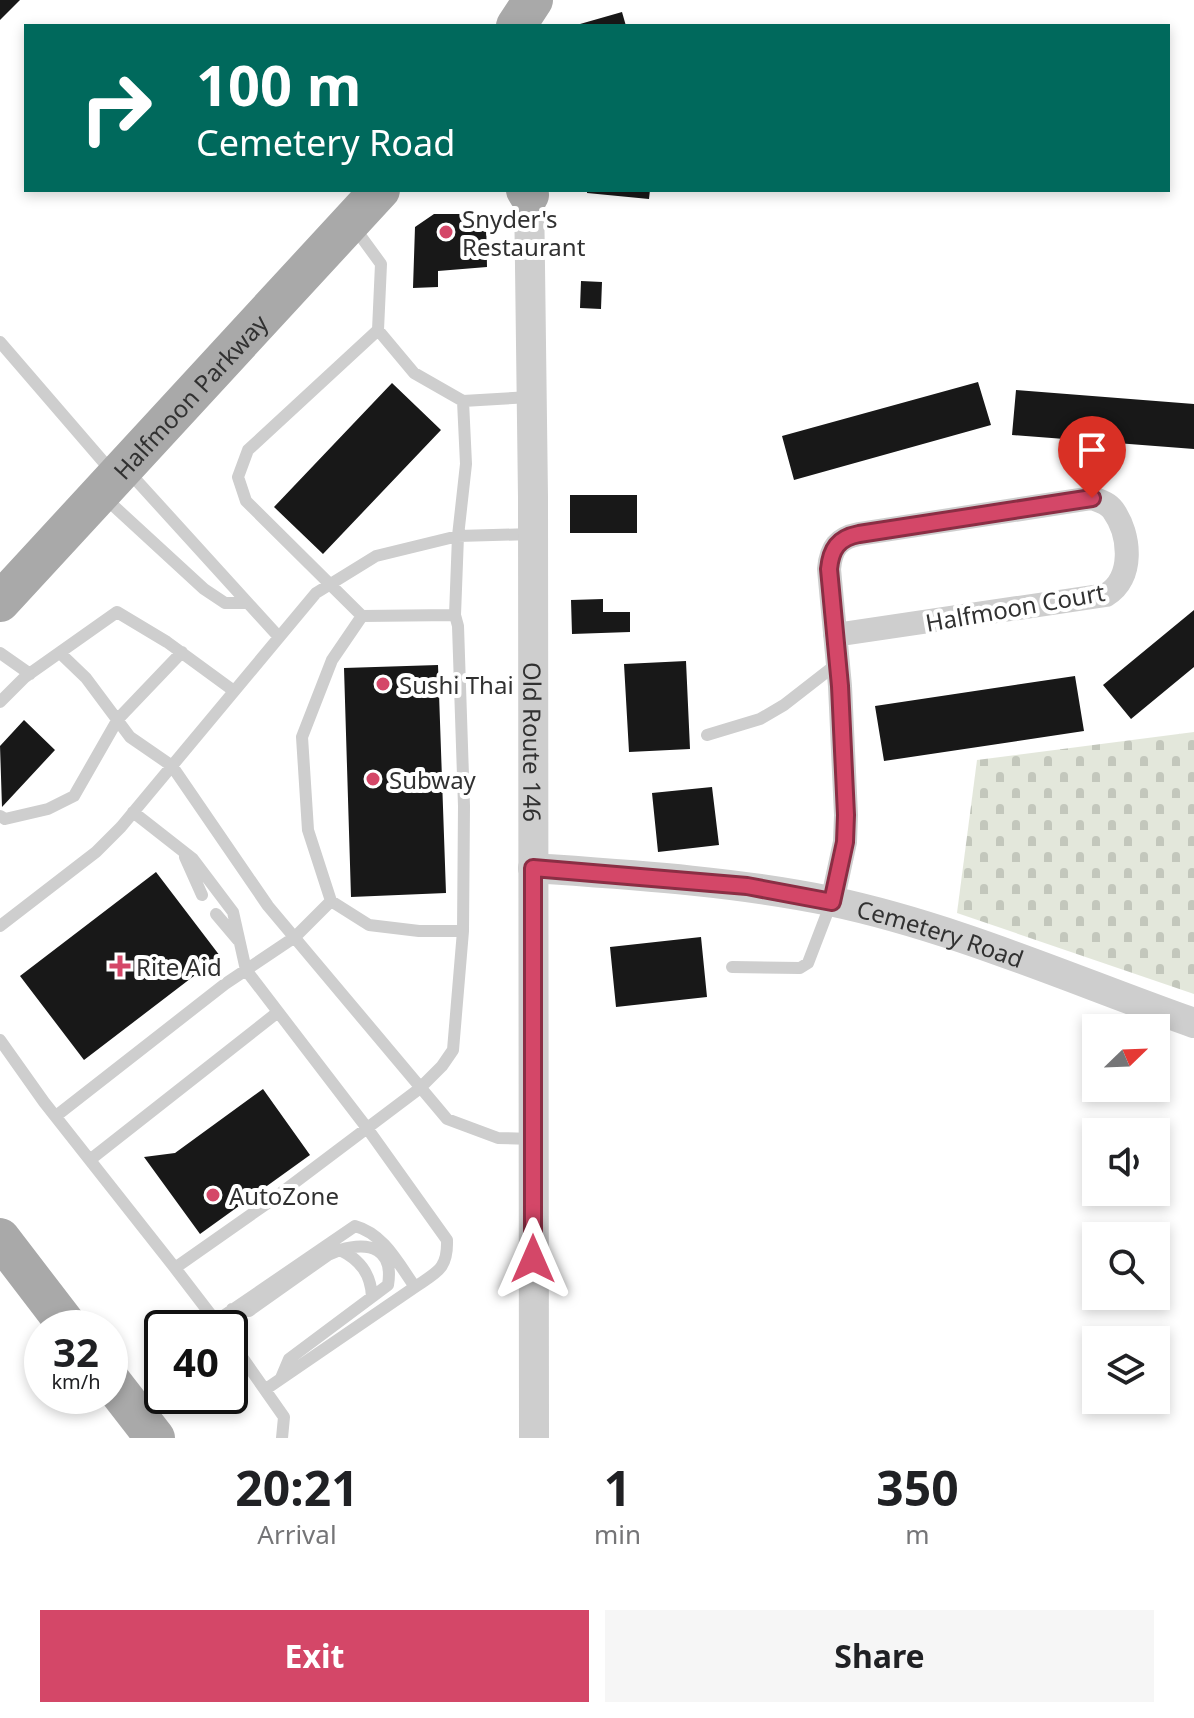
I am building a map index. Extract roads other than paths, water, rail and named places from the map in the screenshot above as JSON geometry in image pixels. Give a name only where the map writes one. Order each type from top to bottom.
[{"type":"main road","name":"Halfmoon Parkway","points":[[0,602],[378,192]]},
{"type":"main road","points":[[0,1238],[55,1310]]},
{"type":"main road","points":[[128,1403],[155,1438]]},
{"type":"street","name":"Old Route 146","points":[[528,192],[534,1438]]},
{"type":"street","name":"Halfmoon Court","points":[[832,902],[845,842],[846,815],[838,663],[835,635],[829,569],[831,554],[837,543],[849,536],[1092,498],[1113,510],[1122,528],[1127,550],[1125,574],[1116,590],[1106,595],[835,635]]},
{"type":"street","name":"Cemetery Road","points":[[533,868],[739,885],[832,902],[877,913],[1027,961],[1194,1023]]},
{"type":"lane","points":[[351,222],[381,264],[378,330],[414,373],[463,401],[531,397]]},
{"type":"lane","points":[[378,330],[248,450],[238,477],[246,501],[362,616],[455,615]]},
{"type":"lane","points":[[0,342],[204,589],[225,603],[247,603]]},
{"type":"lane","points":[[175,1268],[419,1089],[453,1050],[463,931],[464,806],[458,626],[455,615],[458,536],[466,464],[463,401]]},
{"type":"lane","points":[[114,480],[247,603],[278,636]]},
{"type":"lane","points":[[0,926],[96,852],[316,593],[376,556],[458,536],[532,534]]},
{"type":"lane","points":[[0,702],[30,674],[117,612],[182,652],[234,691]]},
{"type":"lane","points":[[362,616],[332,660],[302,737],[308,830],[331,901],[369,925],[419,931],[463,931]]},
{"type":"lane","points":[[0,816],[5,819],[48,809],[74,796],[118,719],[182,652]]},
{"type":"lane","points":[[0,653],[30,674]]},
{"type":"lane","points":[[60,653],[86,678],[130,737],[172,766],[268,906],[447,1119],[498,1138],[533,1139]]},
{"type":"lane","points":[[707,735],[760,719],[784,705],[838,663]]},
{"type":"lane","points":[[133,812],[193,859],[233,912],[246,970],[367,1128],[447,1240],[446,1262],[438,1272],[266,1389]]},
{"type":"lane","points":[[182,851],[202,895]]},
{"type":"lane","points":[[56,1116],[246,970],[295,937],[331,901]]},
{"type":"lane","points":[[732,967],[800,968],[808,963],[832,902]]},
{"type":"lane","points":[[216,914],[240,943]]},
{"type":"lane","points":[[91,1159],[278,1012]]},
{"type":"lane","points":[[0,1040],[208,1310]]},
{"type":"lane","points":[[232,1309],[355,1226],[369,1230],[380,1238],[415,1287]]},
{"type":"lane","points":[[232,1309],[249,1311],[328,1255],[340,1250],[367,1245],[386,1260],[390,1272],[388,1285],[289,1359],[281,1378]]},
{"type":"lane","points":[[340,1250],[363,1266],[371,1283],[372,1297]]},
{"type":"lane","points":[[248,1364],[284,1417],[282,1438]]},
{"type":"place","name":"Snyder's Restaurant","points":[[446,232]]},
{"type":"place","name":"Sushi Thai","points":[[383,684]]},
{"type":"place","name":"Subway","points":[[373,779]]},
{"type":"place","name":"Rite Aid","points":[[120,966]]},
{"type":"place","name":"AutoZone","points":[[213,1195]]}]
